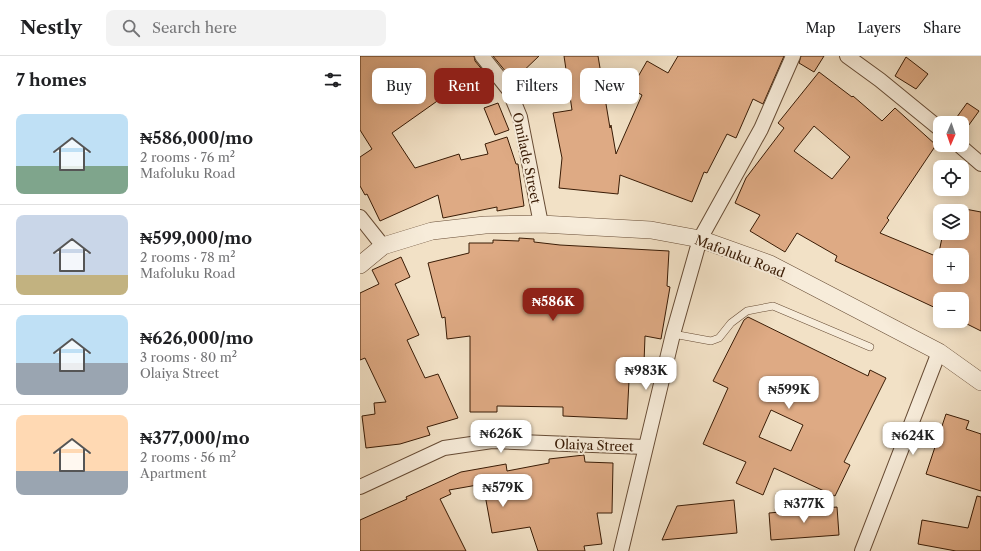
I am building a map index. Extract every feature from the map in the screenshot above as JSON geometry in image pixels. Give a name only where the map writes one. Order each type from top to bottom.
[{"type":"street","name":"Omilade Street","points":[[482,56],[509,90],[520,117],[541,224]]},
{"type":"street","points":[[621,551],[673,334],[700,239],[761,129],[793,56]]},
{"type":"street","points":[[847,56],[880,80],[933,123]]},
{"type":"street","points":[[967,152],[981,164]]},
{"type":"street","points":[[360,217],[383,246]]},
{"type":"street","name":"Mafoluku Road","points":[[360,265],[383,246],[432,231],[485,225],[541,224],[651,230],[700,239],[770,264],[939,352],[981,382]]},
{"type":"street","points":[[862,551],[939,352]]},
{"type":"street","name":"Olaiya Street","points":[[360,487],[444,448],[468,443],[492,440],[646,447]]},
{"type":"lane","points":[[673,334],[711,341],[719,338],[731,323],[747,311],[773,306],[870,347]]},
{"type":"building","points":[[360,56],[474,56],[475,61],[481,68],[434,68],[434,103],[392,133],[415,168],[459,154],[461,160],[488,154],[485,144],[507,137],[516,164],[518,164],[524,206],[497,211],[497,207],[443,218],[438,195],[380,221],[367,194],[365,195],[360,186],[360,157],[372,149],[360,130]]},
{"type":"building","points":[[493,56],[539,56],[526,68],[503,68]]},
{"type":"building","points":[[564,56],[598,56],[600,68],[580,68],[580,104],[606,104],[616,154],[642,95],[639,93],[639,75],[647,61],[668,73],[678,56],[784,56],[763,104],[753,99],[736,138],[727,134],[707,173],[704,172],[692,202],[620,175],[618,194],[559,188],[562,158],[553,113],[572,110],[572,68],[566,68]]},
{"type":"building","points":[[801,56],[824,56],[814,72],[799,63]]},
{"type":"building","points":[[906,57],[928,74],[916,89],[895,76]]},
{"type":"building","points":[[819,72],[852,97],[853,96],[882,121],[895,108],[933,142],[933,149],[887,218],[889,220],[880,233],[933,255],[933,284],[969,284],[969,248],[940,248],[942,240],[969,240],[969,210],[981,212],[981,331],[969,325],[969,292],[933,292],[933,307],[835,261],[837,256],[797,233],[785,252],[750,231],[760,215],[735,203],[746,178],[784,128],[778,123]],"holes":[[[814,126],[850,157],[832,179],[794,151]]]},
{"type":"building","points":[[498,103],[509,130],[495,135],[484,108]]},
{"type":"building","points":[[967,103],[979,111],[969,125],[969,116],[958,116]]},
{"type":"building","points":[[519,238],[534,239],[534,242],[560,245],[669,251],[667,286],[670,287],[661,339],[645,336],[644,363],[630,362],[627,419],[563,416],[563,407],[497,406],[497,412],[470,412],[470,336],[447,339],[445,317],[442,318],[428,263],[469,253],[469,243],[493,243],[493,240],[519,241]]},
{"type":"building","points":[[401,257],[410,277],[395,284],[419,335],[407,340],[425,378],[438,374],[458,418],[427,427],[430,435],[400,444],[366,448],[362,416],[375,414],[374,403],[386,402],[365,358],[360,360],[360,293],[379,284],[372,270]]},
{"type":"building","points":[[748,317],[868,376],[870,370],[886,378],[844,462],[850,465],[835,496],[774,468],[763,495],[736,483],[746,462],[703,444],[728,388],[713,381],[744,320]],"holes":[[[771,410],[803,425],[791,451],[759,437]]]},
{"type":"building","points":[[946,414],[969,421],[966,429],[981,434],[981,491],[926,474]]},
{"type":"building","points":[[584,455],[585,462],[613,463],[612,513],[597,513],[602,544],[584,546],[585,551],[538,551],[530,527],[492,533],[483,484],[449,490],[451,494],[440,499],[466,551],[360,551],[360,520],[407,499],[406,497],[461,472],[506,464],[507,471],[549,463],[549,459]]},
{"type":"building","points":[[977,496],[981,497],[981,551],[956,551],[918,544],[922,520],[968,528]]},
{"type":"building","points":[[734,500],[737,533],[662,540],[677,506]]},
{"type":"building","points":[[837,507],[839,535],[771,540],[769,513]]}]
